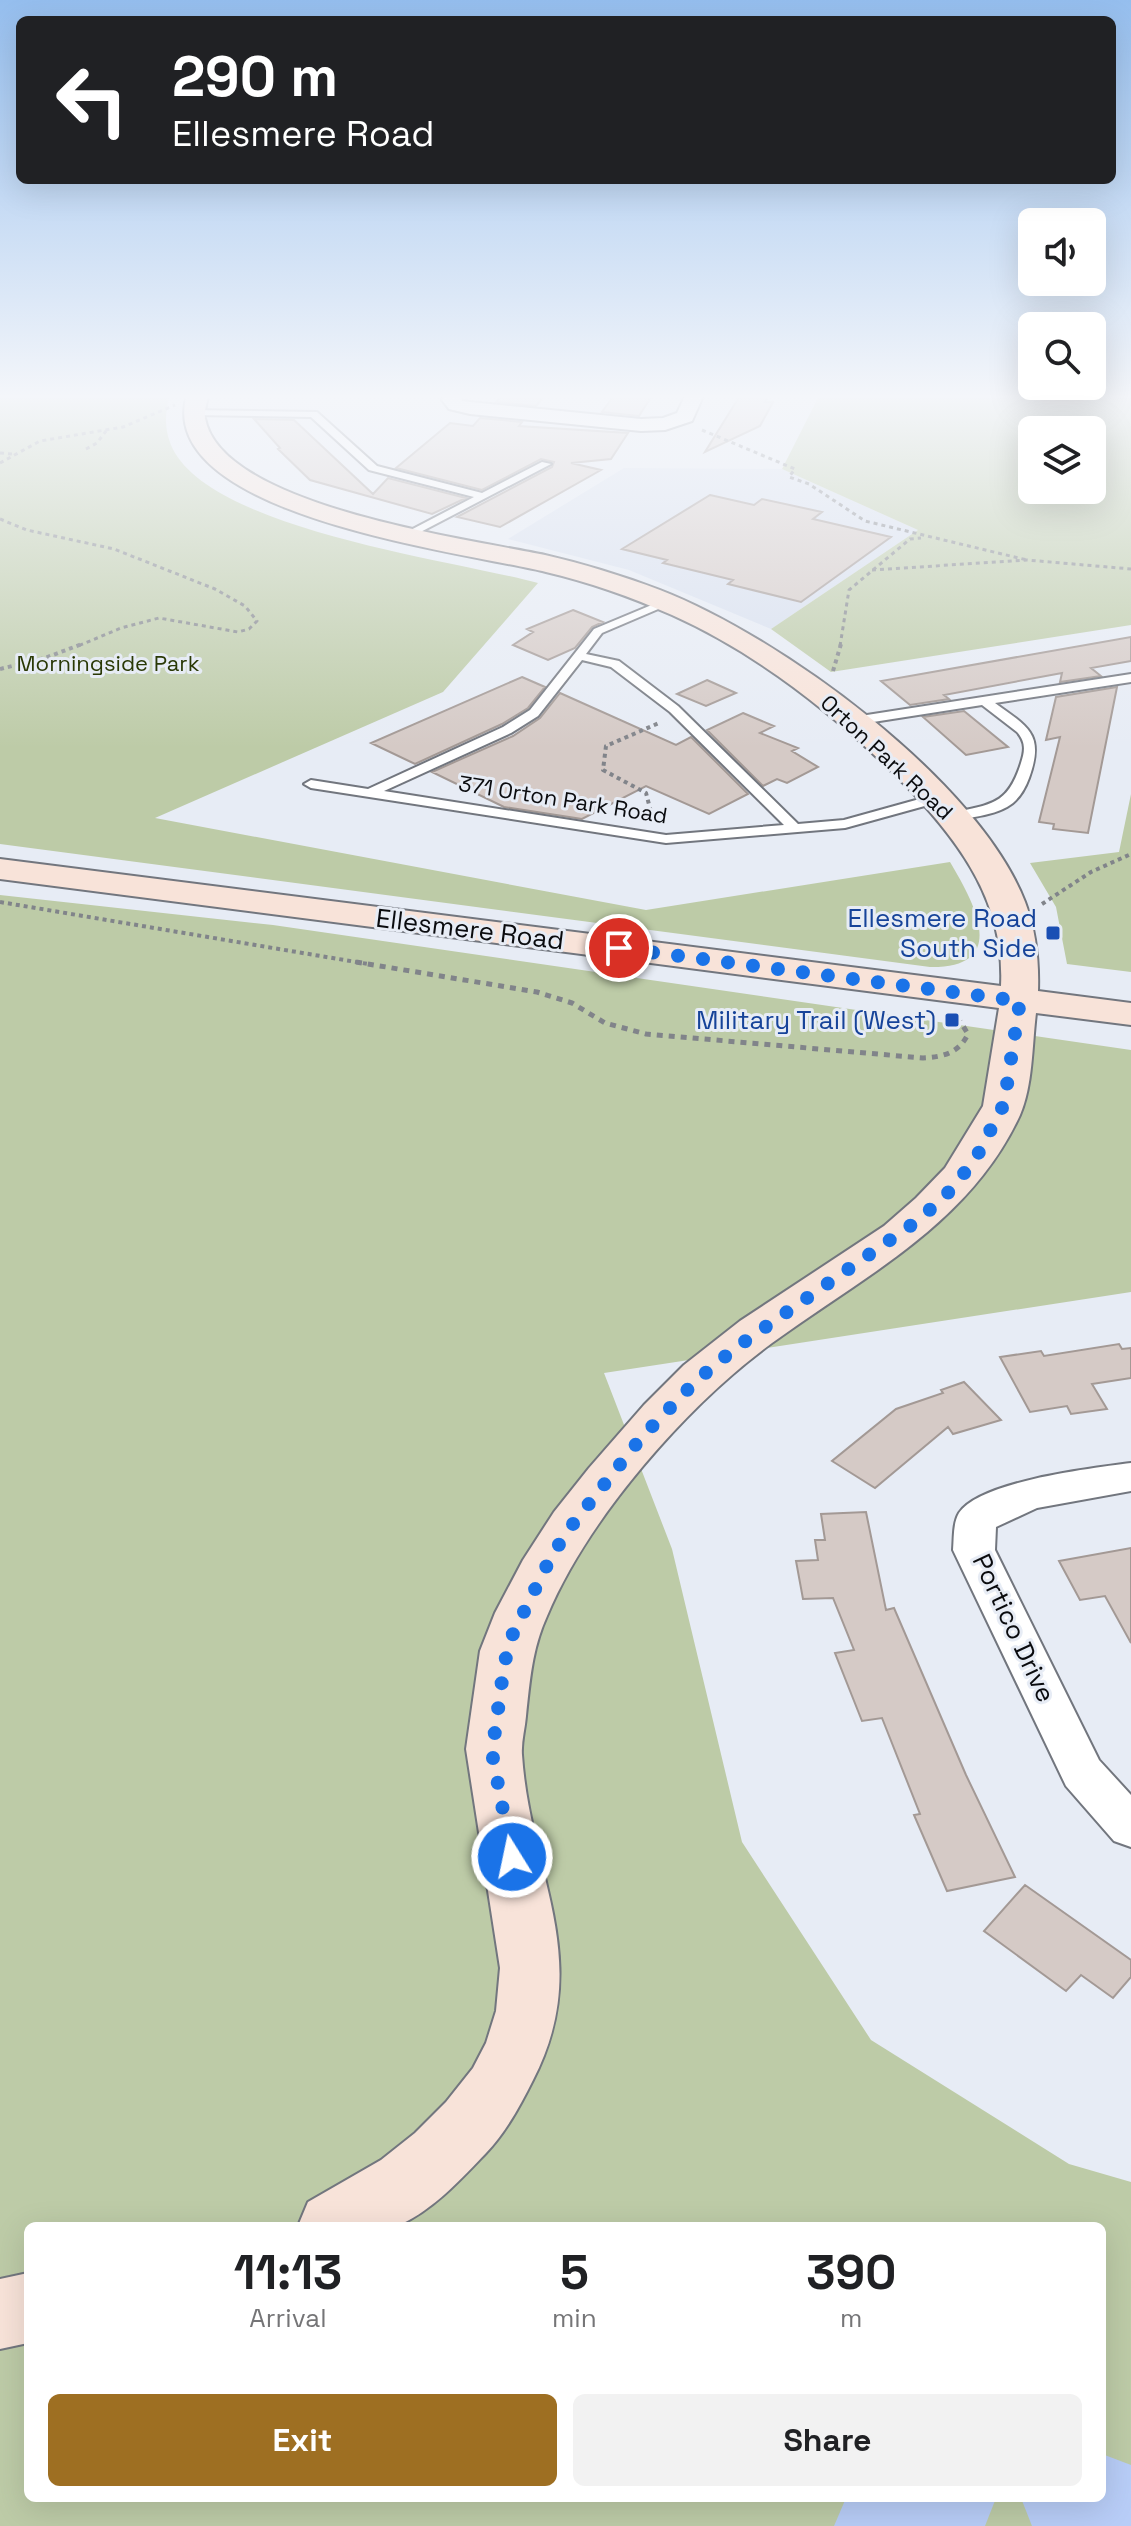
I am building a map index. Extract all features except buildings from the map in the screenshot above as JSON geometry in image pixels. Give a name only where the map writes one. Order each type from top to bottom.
[{"type":"street","name":"Orton Park Road","points":[[320,512],[339,519],[567,569],[666,602],[761,653],[822,695],[854,721],[943,808],[990,864],[1016,921],[1020,1001],[1004,1104],[977,1156],[953,1188],[920,1219],[734,1349],[696,1381],[641,1438],[569,1529],[551,1557],[510,1640],[492,1753],[531,1969],[526,2016],[503,2075],[460,2134],[433,2163],[406,2183],[339,2222]]},
{"type":"street","name":"Ellesmere Road","points":[[0,869],[1131,1014]]},
{"type":"street","name":"Portico Drive","points":[[1131,1477],[1024,1495],[998,1504],[976,1520],[974,1532],[974,1550],[1082,1773],[1131,1827]]},
{"type":"street","points":[[0,2314],[24,2309]]},
{"type":"lane","points":[[409,535],[452,512]]},
{"type":"lane","name":"371 Orton Park Road","points":[[372,792],[507,730],[534,713],[605,626],[666,602]]},
{"type":"lane","points":[[581,656],[615,664],[684,719],[796,829]]},
{"type":"lane","points":[[854,721],[1131,678]]},
{"type":"lane","name":"371 Orton Park Road","points":[[311,784],[666,839],[845,824],[943,808],[998,807],[1020,792],[1031,741],[986,702]]},
{"type":"path","points":[[851,512],[865,521],[926,538],[1027,560],[1131,569]]},
{"type":"path","points":[[0,519],[27,530],[114,549],[215,589],[245,606],[257,621],[245,632],[231,633],[182,618],[161,617],[57,654],[0,669]]},
{"type":"path","points":[[822,695],[838,662],[849,590],[910,539],[926,538]]},
{"type":"path","points":[[872,570],[1027,560]]},
{"type":"path","points":[[684,719],[650,725],[606,746],[603,770],[646,793],[652,816],[682,820],[684,838]]},
{"type":"path","points":[[1010,907],[1047,903],[1091,872],[1131,854]]},
{"type":"path","points":[[0,902],[537,992],[572,1003],[605,1023],[646,1034],[923,1058],[944,1057],[964,1044],[968,1034],[960,1021]]},
{"type":"shaded area","points":[[552,512],[878,512],[918,530],[771,629],[629,570],[508,539]]},
{"type":"green space","name":"Morningside Park","points":[[0,512],[262,512],[342,539],[538,583],[443,692],[155,818],[646,910],[950,862],[976,914],[978,945],[970,957],[955,964],[930,967],[0,844]]},
{"type":"green space","points":[[878,512],[1131,512],[1131,625],[831,672],[771,629],[918,530]]},
{"type":"green space","points":[[1131,794],[1131,972],[1067,964],[1056,907],[1030,863],[1119,852]]},
{"type":"green space","points":[[0,895],[273,925],[1131,1050],[1131,1292],[604,1373],[672,1549],[742,1842],[871,2040],[1069,2164],[1131,2182],[1131,2526],[0,2526]]},
{"type":"waterway","points":[[882,2526],[939,2502]]},
{"type":"waterway","points":[[1106,2502],[1131,2522]]},
{"type":"place","name":"Ellesmere Road South Side","points":[[1053,933]]},
{"type":"place","name":"Military Trail (West)","points":[[952,1020]]},
{"type":"route","points":[[512,1857],[492,1753],[510,1640],[551,1557],[569,1529],[641,1438],[696,1381],[734,1349],[920,1219],[953,1188],[977,1156],[1004,1104],[1020,1001],[619,948]]}]
